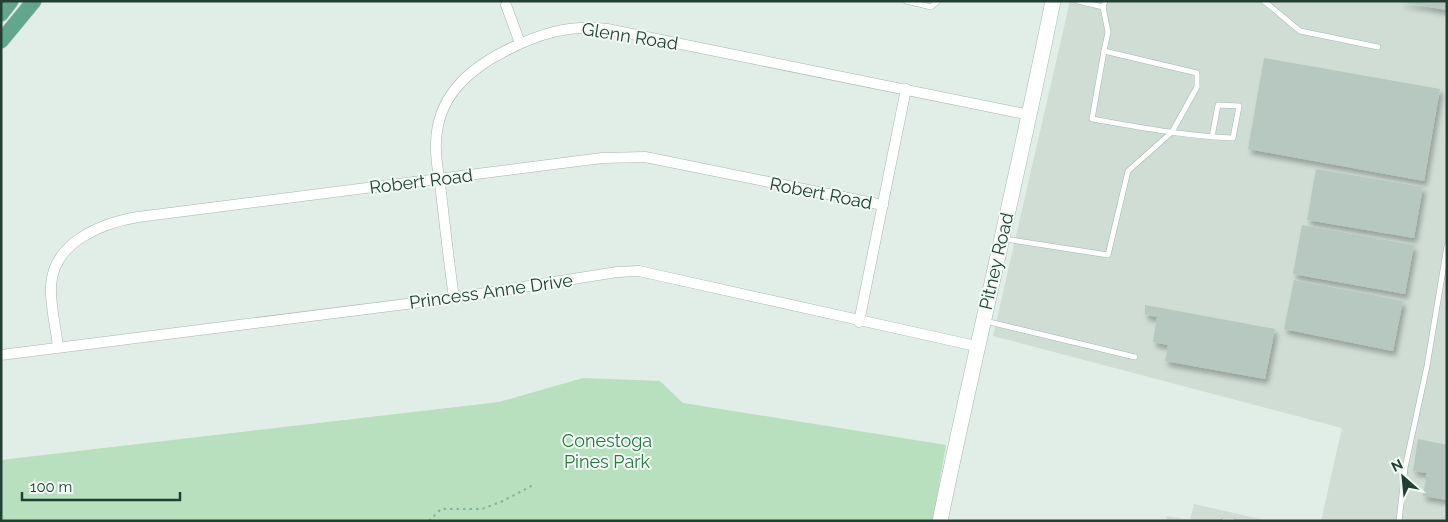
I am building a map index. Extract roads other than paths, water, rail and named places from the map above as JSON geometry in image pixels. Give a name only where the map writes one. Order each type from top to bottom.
[{"type":"main road","points":[[1,14],[12,1]]},
{"type":"main road","points":[[1,41],[34,1]]},
{"type":"main road","name":"Pitney Road","points":[[940,521],[976,346],[1030,115],[1053,1]]},
{"type":"street","points":[[506,5],[520,43]]},
{"type":"street","name":"Glenn Road","points":[[454,298],[436,136],[441,116],[451,94],[465,76],[478,66],[520,43],[559,30],[588,26],[1030,115]]},
{"type":"street","points":[[859,322],[906,89]]},
{"type":"street","name":"Robert Road","points":[[58,347],[51,284],[54,269],[66,250],[95,229],[138,217],[602,158],[645,157],[883,205]]},
{"type":"street","name":"Princess Anne Drive","points":[[1,355],[454,298],[617,272],[639,271],[859,322],[976,346]]},
{"type":"lane","points":[[906,1],[931,6],[938,1]]},
{"type":"lane","points":[[1078,1],[1104,4],[1108,32],[1092,119],[1172,132],[1212,137],[1233,138],[1239,106],[1218,105],[1212,137]]},
{"type":"lane","points":[[1264,1],[1300,32],[1378,47]]},
{"type":"lane","points":[[1002,238],[1108,255],[1128,171],[1172,132],[1196,86],[1197,74],[1104,51]]},
{"type":"lane","points":[[1399,521],[1405,468],[1427,366],[1447,246]]},
{"type":"lane","points":[[982,320],[1135,357]]},
{"type":"lane","points":[[1224,521],[1234,521]]},
{"type":"park label","name":"Conestoga Pines Park","points":[[607,450]]}]
